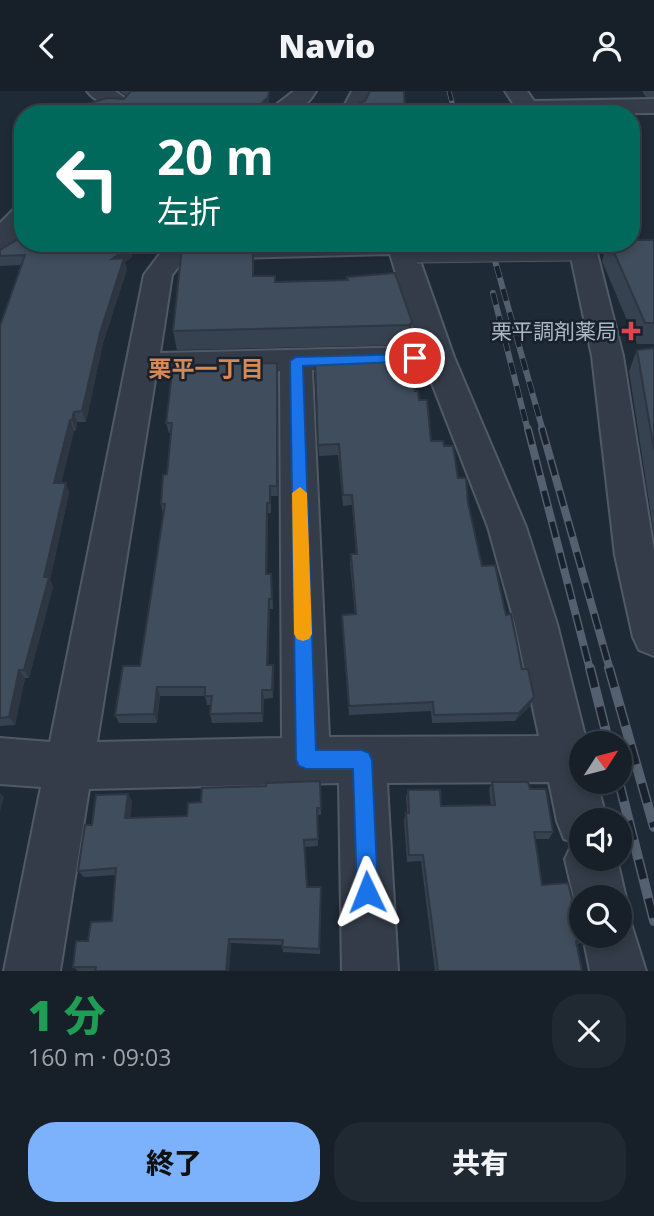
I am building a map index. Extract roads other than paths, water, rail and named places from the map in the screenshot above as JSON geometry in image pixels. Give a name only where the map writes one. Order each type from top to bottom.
[{"type":"street","points":[[290,105],[301,98],[305,91]]},
{"type":"street","points":[[0,247],[14,223]]},
{"type":"street","points":[[32,971],[158,275],[175,252]]},
{"type":"street","points":[[411,252],[438,358],[507,527],[536,624],[579,808]]},
{"type":"street","points":[[588,252],[602,318],[626,358],[634,545],[654,637]]},
{"type":"street","points":[[141,364],[438,358]]},
{"type":"street","points":[[296,361],[306,760]]},
{"type":"street","points":[[0,761],[69,766],[306,760],[567,759]]},
{"type":"street","points":[[362,760],[370,971]]},
{"type":"street","points":[[613,948],[618,971]]},
{"type":"railway","points":[[449,91],[453,105]]},
{"type":"railway","points":[[493,252],[543,431]]},
{"type":"railway","points":[[493,293],[528,431]]},
{"type":"railway","points":[[528,429],[590,670]]},
{"type":"railway","points":[[542,429],[610,670]]},
{"type":"railway","points":[[590,668],[606,731]]},
{"type":"railway","points":[[609,668],[654,827]]},
{"type":"railway","points":[[622,795],[654,921]]},
{"type":"place","name":"栗平調剤薬局","points":[[631,331]]},
{"type":"district","name":"栗平一丁目","points":[[206,368]]}]
